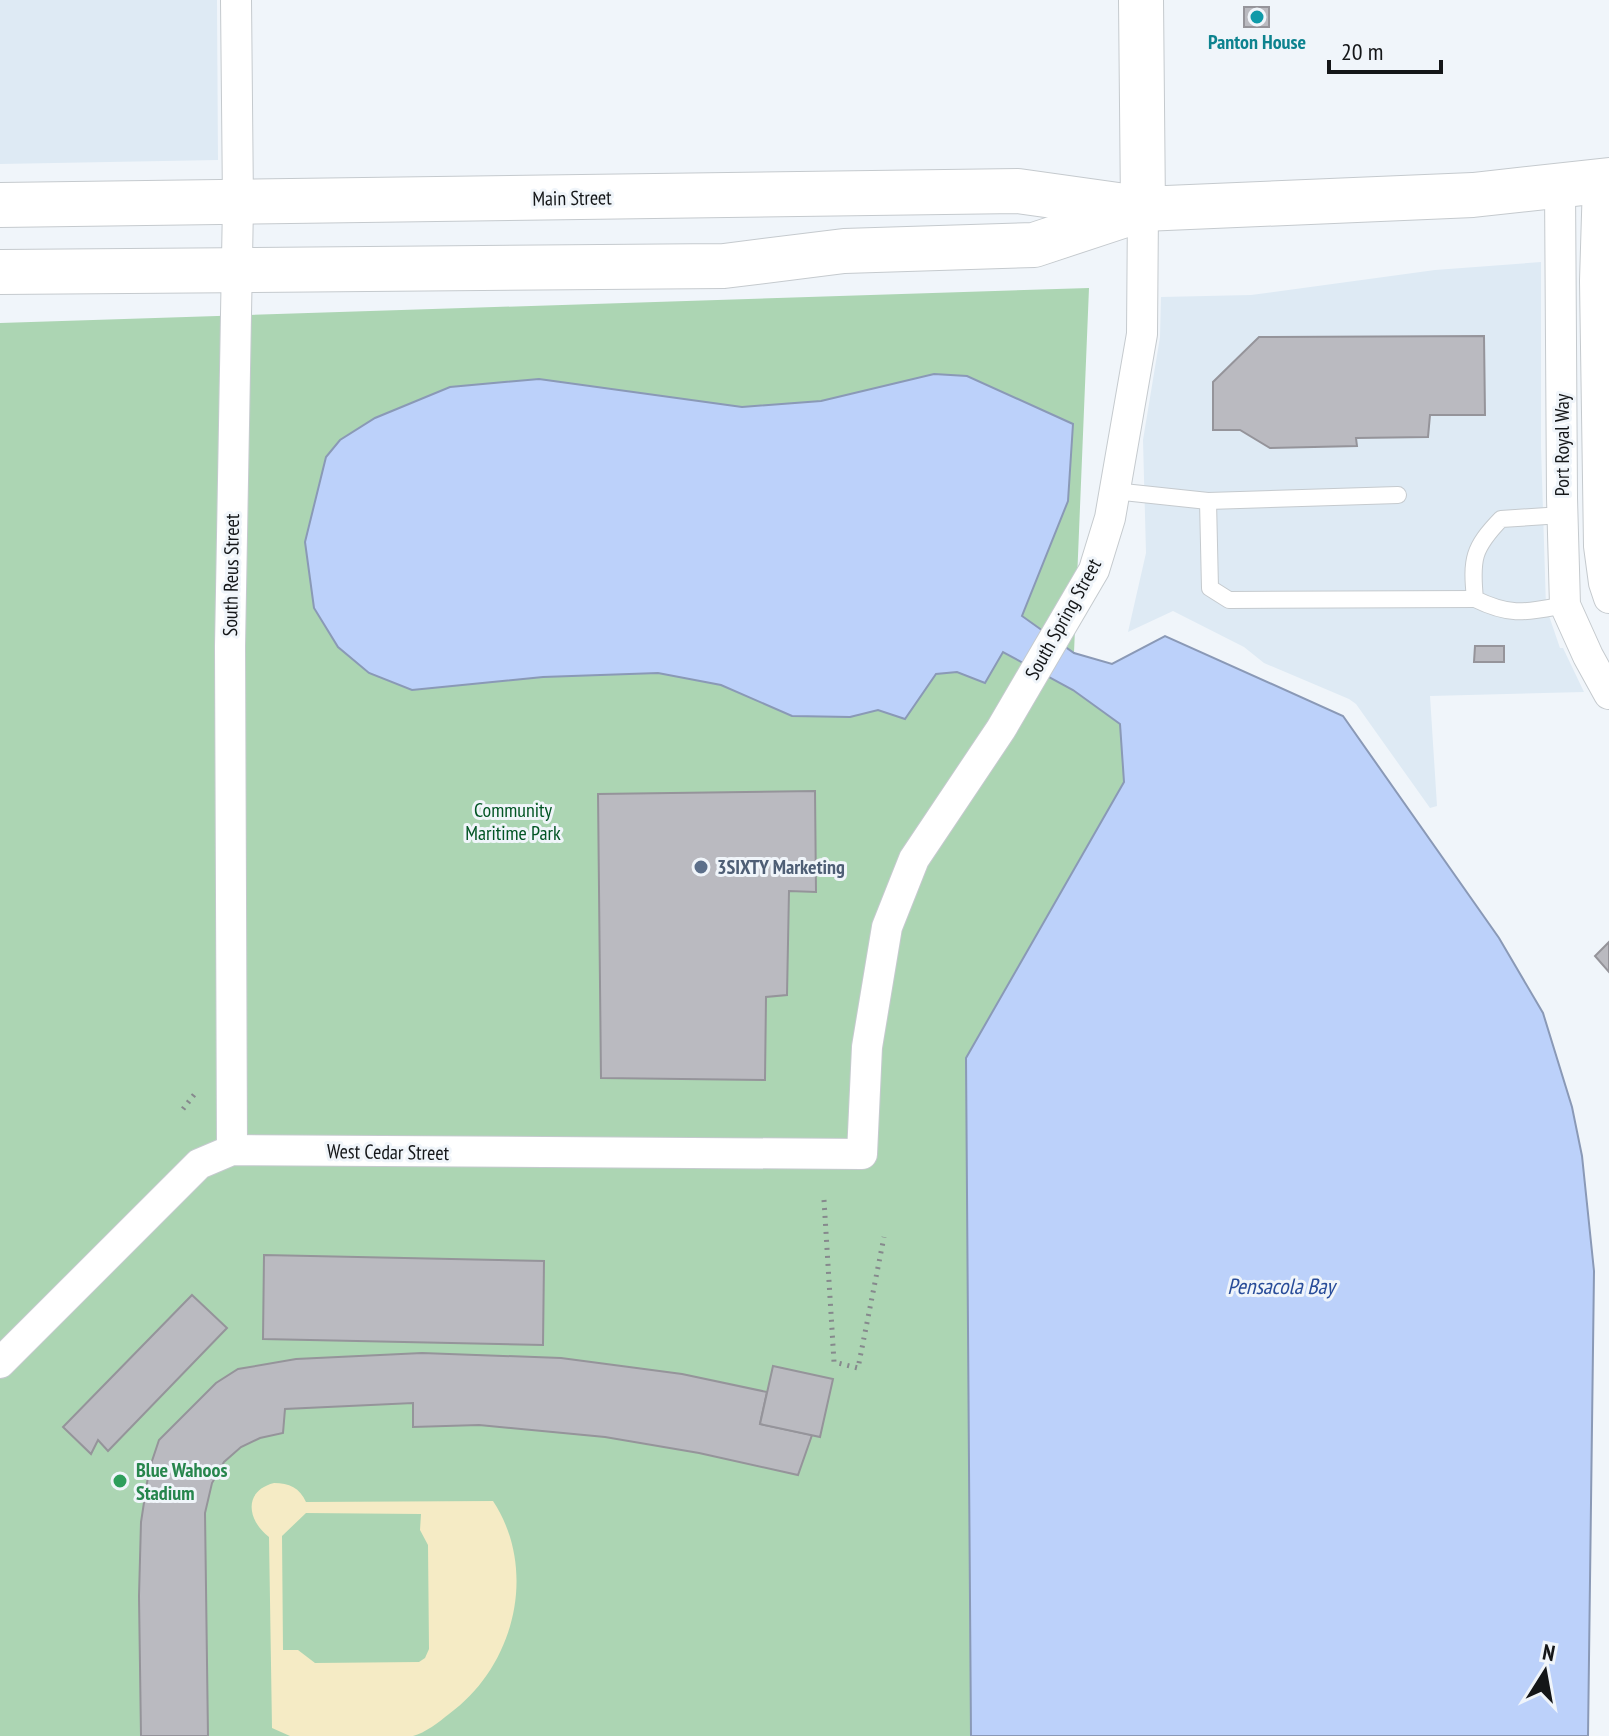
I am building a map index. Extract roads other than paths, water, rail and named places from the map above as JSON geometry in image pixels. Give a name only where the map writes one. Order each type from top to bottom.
[{"type":"main road","name":"South Spring Street","points":[[1141,0],[1143,209]]},
{"type":"main road","points":[[0,272],[724,266],[844,251],[1034,245],[1143,209],[1473,195],[1589,183]]},
{"type":"main road","name":"Main Street","points":[[0,205],[1018,191],[1143,209]]},
{"type":"street","name":"South Reus Street","points":[[232,1150],[230,646],[238,204],[236,0]]},
{"type":"street","name":"Port Royal Way","points":[[1589,183],[1562,426],[1565,605],[1609,694]]},
{"type":"street","name":"Port Royal Way","points":[[1589,183],[1603,426],[1599,524],[1602,575],[1609,598]]},
{"type":"street","name":"South Spring Street","points":[[862,1154],[867,1047],[887,927],[914,859],[1001,729],[1094,570],[1110,518],[1142,334],[1143,209]]},
{"type":"street","points":[[1562,426],[1603,426]]},
{"type":"street","points":[[1563,519],[1599,524]]},
{"type":"street","points":[[1565,605],[1609,598]]},
{"type":"street","name":"West Cedar Street","points":[[0,1363],[199,1164],[232,1150],[862,1154]]},
{"type":"lane","points":[[1114,491],[1208,501],[1398,495]]},
{"type":"lane","points":[[1208,501],[1210,588],[1229,600],[1475,599],[1518,614],[1565,605]]},
{"type":"lane","points":[[1475,599],[1472,570],[1480,541],[1501,519],[1563,519]]},
{"type":"water","name":"Pensacola Bay","points":[[934,374],[967,376],[1073,424],[1068,501],[1022,616],[1074,653],[1112,664],[1165,636],[1343,716],[1499,938],[1543,1013],[1572,1107],[1582,1156],[1594,1271],[1588,1736],[971,1736],[966,1058],[1124,782],[1120,724],[1073,690],[1003,652],[985,683],[957,672],[936,674],[905,719],[878,710],[850,717],[792,716],[721,685],[658,673],[543,677],[412,690],[369,673],[338,647],[314,608],[305,542],[326,457],[340,440],[375,418],[450,387],[539,379],[742,407],[821,401]]},
{"type":"place","name":"Panton House","points":[[1257,17]]},
{"type":"place","name":"3SIXTY Marketing","points":[[701,867]]},
{"type":"place","name":"Blue Wahoos Stadium","points":[[120,1481]]},
{"type":"park label","name":"Community Maritime Park","points":[[513,822]]}]
